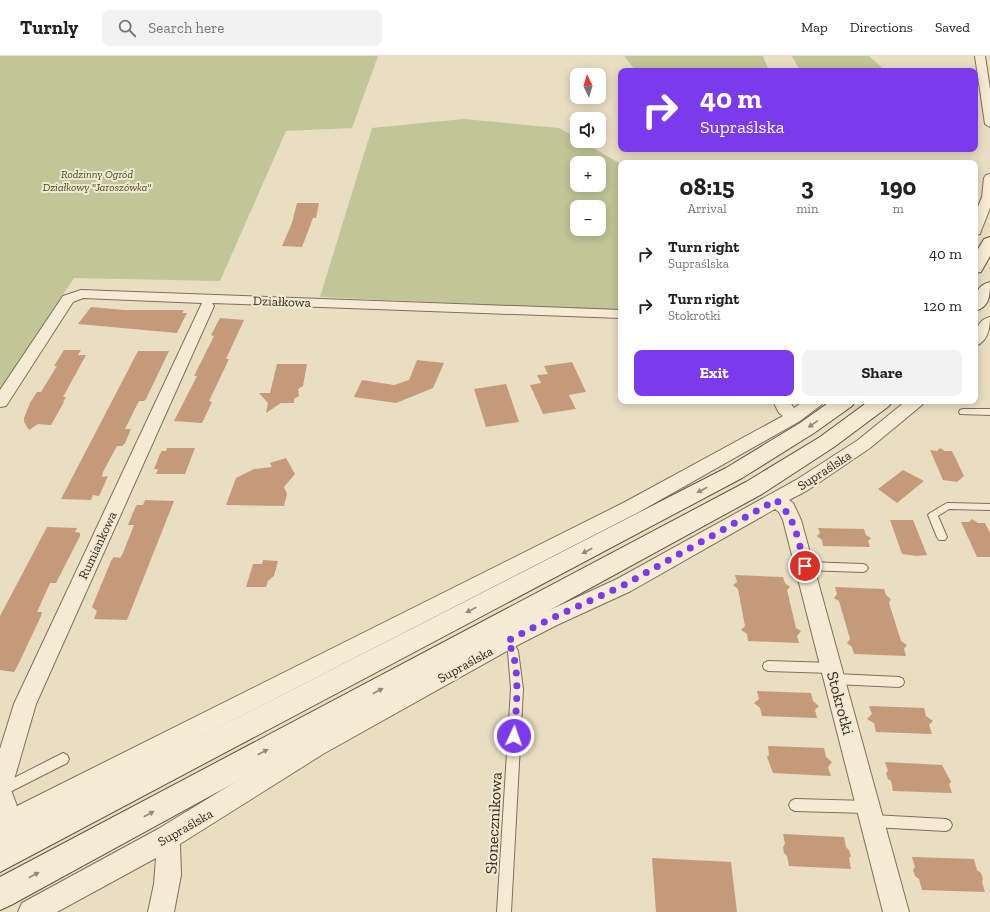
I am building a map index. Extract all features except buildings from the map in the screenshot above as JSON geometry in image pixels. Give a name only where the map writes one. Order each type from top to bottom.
[{"type":"main road","points":[[978,263],[990,242]]},
{"type":"main road","points":[[978,302],[990,287]]},
{"type":"main road","points":[[0,856],[734,473],[807,428],[841,404]]},
{"type":"main road","points":[[0,894],[747,491],[826,442],[878,404]]},
{"type":"street","points":[[980,56],[990,124]]},
{"type":"street","points":[[978,223],[988,197],[990,178]]},
{"type":"street","name":"Działkowa","points":[[0,402],[68,299],[81,294],[618,314]]},
{"type":"street","name":"Rumiankowa","points":[[0,790],[25,704],[208,306]]},
{"type":"street","points":[[978,337],[990,321]]},
{"type":"street","points":[[782,404],[785,409],[794,417]]},
{"type":"street","points":[[0,790],[5,825],[632,507],[794,417],[812,404]]},
{"type":"street","name":"Supraślska","points":[[31,912],[167,838],[315,746],[507,641],[550,619],[624,585],[776,500],[802,485],[864,444],[912,404]]},
{"type":"street","name":"Stokrotki","points":[[776,500],[786,508],[792,520],[896,912]]},
{"type":"street","points":[[161,912],[167,887],[169,851],[167,838]]},
{"type":"lane","points":[[963,412],[990,412]]},
{"type":"lane","points":[[942,537],[933,515],[947,506],[990,507]]},
{"type":"lane","points":[[805,566],[863,568]]},
{"type":"lane","name":"Słonecznikowa","points":[[504,912],[517,689],[514,651],[507,641]]},
{"type":"lane","points":[[768,666],[899,682]]},
{"type":"lane","points":[[0,790],[64,759]]},
{"type":"lane","points":[[795,805],[946,825]]},
{"type":"green space","name":"Rodzinny Ogród Działkowy \"Jaroszówka\"","points":[[0,56],[378,56],[352,128],[286,131],[220,281],[74,278],[0,390]]},
{"type":"green space","points":[[624,56],[763,56],[768,68],[634,68]]},
{"type":"green space","points":[[792,56],[869,56],[883,68],[798,68]]},
{"type":"green space","points":[[464,119],[559,128],[570,134],[570,148],[593,148],[618,162],[618,311],[320,297],[372,128]]},
{"type":"route","points":[[514,736],[517,689],[514,651],[507,641],[550,619],[624,585],[776,500],[786,508],[792,520],[805,566]]}]
